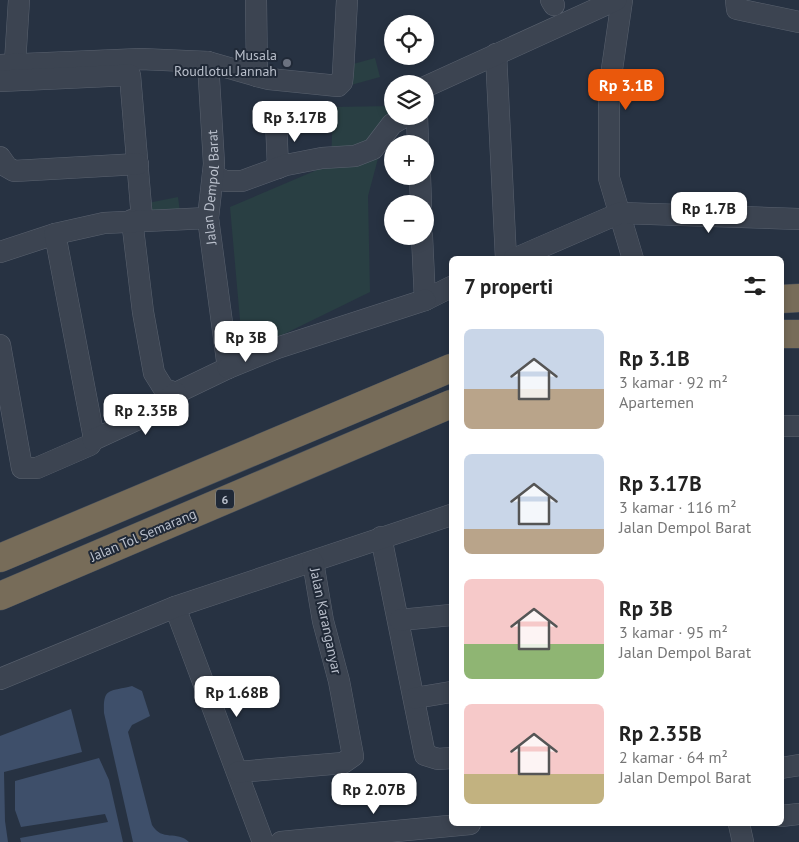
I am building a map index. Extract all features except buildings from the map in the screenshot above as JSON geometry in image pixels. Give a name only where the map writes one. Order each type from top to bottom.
[{"type":"highway","points":[[784,299],[799,298]]},
{"type":"highway","points":[[784,334],[799,334]]},
{"type":"highway","points":[[0,558],[449,369]]},
{"type":"highway","name":"Jalan Tol Semarang","points":[[0,596],[449,405]]},
{"type":"street","points":[[19,0],[8,64],[141,59],[208,62],[269,80],[338,86],[342,82],[348,0]]},
{"type":"street","points":[[256,0],[257,76]]},
{"type":"street","points":[[434,83],[616,0]]},
{"type":"street","points":[[622,0],[608,90],[608,143],[609,178],[626,234]]},
{"type":"street","points":[[736,0],[737,9],[799,22]]},
{"type":"street","points":[[496,54],[506,256]]},
{"type":"street","name":"Jalan Dempol Barat","points":[[208,62],[212,175],[208,218],[228,368]]},
{"type":"street","points":[[0,81],[130,75],[138,164],[137,220],[143,312],[154,373],[164,389],[176,393]]},
{"type":"street","points":[[276,120],[278,168]]},
{"type":"street","points":[[212,175],[225,180],[242,181],[278,168],[309,160],[355,156],[373,149],[391,125]]},
{"type":"street","points":[[0,157],[7,168],[14,171],[138,164]]},
{"type":"street","points":[[0,252],[55,234],[104,223],[208,218]]},
{"type":"street","points":[[527,256],[626,234],[799,219]]},
{"type":"street","points":[[55,234],[73,320],[93,440]]},
{"type":"street","points":[[422,245],[425,300]]},
{"type":"street","points":[[0,345],[22,468],[32,470],[90,445],[93,440],[147,415],[176,393],[228,368],[286,344],[425,300],[449,287]]},
{"type":"street","points":[[784,426],[799,426]]},
{"type":"street","points":[[0,679],[175,607],[449,516]]},
{"type":"street","points":[[381,537],[400,620],[426,755],[438,759],[449,758]]},
{"type":"street","name":"Jalan Karanganyar","points":[[238,772],[349,761],[354,752],[339,681],[323,621],[313,562]]},
{"type":"street","points":[[175,607],[263,842]]},
{"type":"street","points":[[400,620],[449,615]]},
{"type":"street","points":[[415,698],[449,692]]},
{"type":"street","points":[[784,768],[799,765]]},
{"type":"street","points":[[784,816],[799,814]]},
{"type":"street","points":[[281,842],[463,830]]},
{"type":"green space","points":[[375,58],[380,77],[351,85],[346,66]]},
{"type":"green space","points":[[384,106],[384,125],[387,125],[368,196],[370,292],[243,354],[230,207],[331,164],[333,107]]},
{"type":"green space","points":[[178,197],[180,212],[151,218],[148,203]]},
{"type":"water","points":[[132,686],[142,691],[150,716],[132,725],[128,732],[152,825],[160,833],[180,837],[189,842],[133,842],[104,713],[105,699],[109,692]]},
{"type":"water","points":[[71,709],[82,752],[4,772],[5,821],[8,842],[0,842],[0,736]]},
{"type":"water","points":[[99,758],[109,780],[123,842],[21,842],[20,838],[108,822],[105,814],[21,827],[15,810],[15,781]]},
{"type":"place","name":"Musala Roudlotul Jannah","points":[[287,63]]}]
